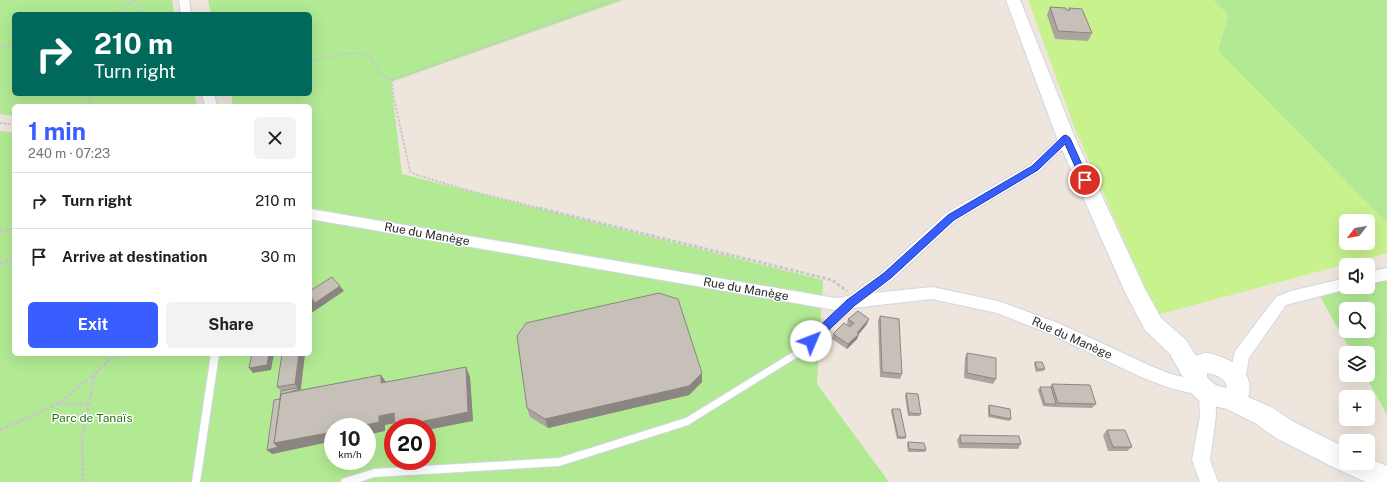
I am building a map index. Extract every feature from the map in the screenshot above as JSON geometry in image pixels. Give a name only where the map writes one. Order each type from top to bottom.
[{"type":"street","points":[[184,0],[186,12]]},
{"type":"street","points":[[1013,0],[1066,138],[1136,292],[1153,324],[1216,382],[1285,430],[1339,457]]},
{"type":"street","points":[[854,300],[888,276],[951,217],[1035,168],[1066,138]]},
{"type":"street","name":"Rue du Manège","points":[[312,214],[835,304],[854,300],[932,293],[998,307],[1053,328],[1146,372],[1170,381],[1216,382]]},
{"type":"street","points":[[1375,277],[1387,274]]},
{"type":"street","points":[[1209,482],[1201,460],[1208,416],[1216,382],[1241,356],[1281,301],[1290,297],[1339,286]]},
{"type":"street","points":[[1216,382],[1241,356]]},
{"type":"street","points":[[1367,470],[1387,479]]},
{"type":"lane","points":[[345,482],[374,473],[559,462],[688,421],[801,351],[854,300]]},
{"type":"lane","points":[[196,482],[216,356]]},
{"type":"path","points":[[119,12],[126,4],[134,0],[142,9],[142,12]]},
{"type":"path","points":[[392,80],[614,0]]},
{"type":"path","points":[[0,47],[12,44]]},
{"type":"path","points":[[312,62],[349,53],[362,52],[369,55],[380,73],[392,80]]},
{"type":"path","points":[[392,80],[393,94],[410,171],[417,175],[467,190],[832,280],[854,300]]},
{"type":"path","points":[[0,123],[12,125]]},
{"type":"path","points":[[0,231],[12,229]]},
{"type":"path","points":[[0,263],[12,260]]},
{"type":"path","points":[[0,430],[57,404],[95,374],[113,356]]},
{"type":"path","points":[[83,482],[82,438],[95,374]]},
{"type":"path","points":[[57,404],[89,404]]},
{"type":"green space","points":[[0,0],[172,0],[174,12],[12,12],[12,96],[194,96],[196,104],[12,104],[12,116],[0,114]]},
{"type":"green space","name":"Parc de Tanaïs","points":[[208,0],[623,0],[391,82],[402,174],[823,280],[817,384],[889,482],[0,482],[0,131],[12,133],[12,356],[312,356],[312,104],[233,104],[231,96],[312,96],[312,12],[211,12]]},
{"type":"green space","points":[[1028,0],[1213,0],[1228,15],[1218,51],[1387,223],[1387,253],[1368,258],[1339,258],[1339,266],[1157,315],[1075,129]]},
{"type":"green space","points":[[1213,0],[1387,0],[1387,223],[1218,51],[1228,15]]},
{"type":"green space","points":[[1387,276],[1387,415],[1375,393],[1375,390],[1373,390],[1369,382],[1375,382],[1375,346],[1348,346],[1344,338],[1375,338],[1375,302],[1339,302],[1339,330],[1318,293],[1339,288],[1339,294],[1375,294],[1375,279]]},
{"type":"building","points":[[1050,7],[1066,8],[1066,10],[1070,10],[1069,8],[1082,9],[1092,33],[1058,31]]},
{"type":"building","points":[[332,277],[340,286],[315,303],[312,299],[312,290]]},
{"type":"building","points":[[659,293],[678,299],[702,373],[689,386],[545,419],[527,408],[517,336],[526,323]]},
{"type":"building","points":[[858,311],[869,319],[857,333],[859,334],[848,344],[833,334],[844,323],[850,327],[854,323],[848,319]]},
{"type":"building","points":[[880,316],[899,319],[902,374],[882,372]]},
{"type":"building","points":[[967,353],[996,358],[996,379],[967,373]]},
{"type":"building","points":[[252,356],[269,356],[267,365],[249,368]]},
{"type":"building","points":[[282,356],[299,356],[295,384],[277,387]]},
{"type":"building","points":[[1035,362],[1042,362],[1045,369],[1037,369]]},
{"type":"building","points":[[466,367],[468,412],[436,419],[394,418],[394,413],[379,416],[379,422],[376,423],[376,418],[324,418],[324,434],[274,443],[281,394],[381,375],[381,383]]},
{"type":"building","points":[[1052,384],[1090,385],[1096,404],[1058,403]]},
{"type":"building","points":[[1040,387],[1051,387],[1056,404],[1045,404]]},
{"type":"building","points":[[298,388],[298,390],[281,394],[280,399],[281,391]]},
{"type":"building","points":[[906,393],[918,394],[921,414],[909,413]]},
{"type":"building","points":[[280,399],[274,443],[278,447],[267,450],[274,400]]},
{"type":"building","points":[[989,405],[1010,409],[1011,419],[990,415]]},
{"type":"building","points":[[892,409],[900,409],[906,437],[898,437]]},
{"type":"building","points":[[1107,430],[1125,430],[1132,447],[1113,447]]},
{"type":"building","points":[[960,435],[1019,436],[1021,444],[961,443]]},
{"type":"building","points":[[908,442],[924,443],[926,450],[909,449]]},
{"type":"route","points":[[811,341],[851,303],[888,276],[951,217],[1035,168],[1066,138],[1085,180]]}]
